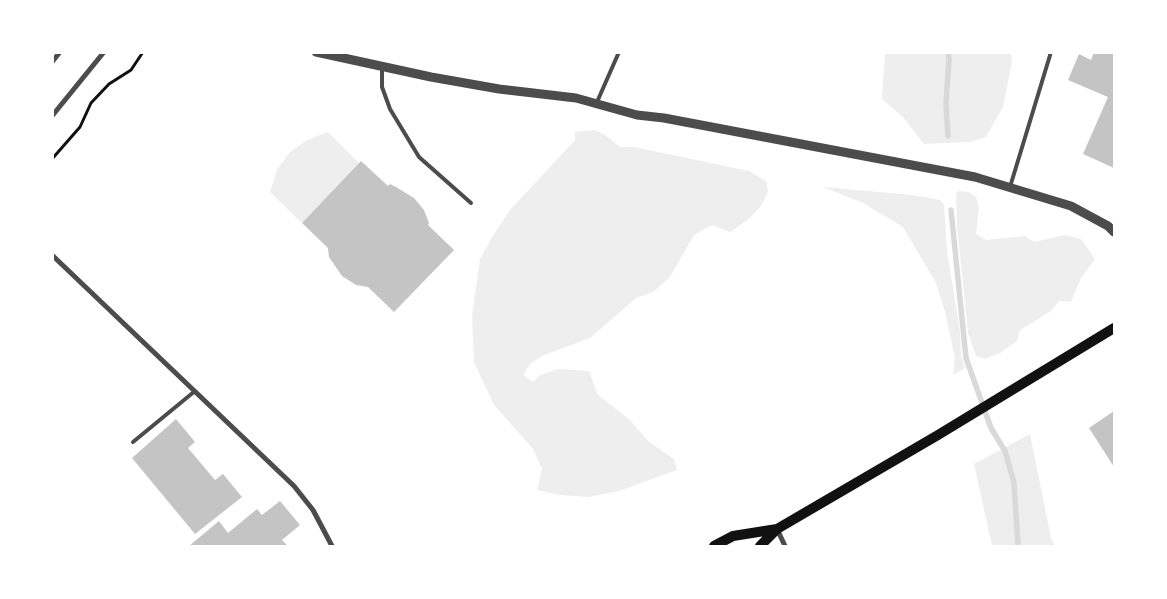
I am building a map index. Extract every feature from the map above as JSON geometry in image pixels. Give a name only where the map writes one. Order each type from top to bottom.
[{"type":"main road","points":[[760,546],[777,529],[1114,328]]},
{"type":"main road","points":[[714,546],[733,536],[777,529]]},
{"type":"street","points":[[52,62],[60,52]]},
{"type":"street","points":[[52,116],[104,52]]},
{"type":"street","points":[[316,52],[382,67],[499,89],[597,102],[637,115],[664,118],[946,172],[1010,187],[1071,206],[1108,226],[1114,232]]},
{"type":"street","points":[[52,255],[294,486],[313,510],[332,546]]},
{"type":"street","points":[[777,529],[785,546]]},
{"type":"lane","points":[[597,102],[619,52]]},
{"type":"lane","points":[[1010,187],[1050,52]]},
{"type":"lane","points":[[382,67],[382,87],[390,109],[419,157],[471,202]]},
{"type":"lane","points":[[133,442],[195,391]]},
{"type":"path","points":[[52,159],[80,127],[91,103],[109,84],[131,70],[143,52]]},
{"type":"shaded area","points":[[885,53],[1011,53],[1012,62],[1003,107],[986,137],[970,142],[924,144],[903,117],[882,99]]},
{"type":"shaded area","points":[[594,130],[604,134],[620,147],[634,147],[749,171],[766,181],[768,192],[761,206],[749,219],[730,232],[712,225],[694,235],[670,277],[653,292],[636,298],[590,338],[542,356],[530,364],[523,375],[533,382],[540,375],[558,369],[589,371],[598,395],[630,420],[648,441],[674,459],[677,470],[619,491],[589,497],[560,495],[537,490],[542,469],[533,449],[494,405],[474,362],[472,316],[480,259],[492,237],[510,210],[575,140],[575,132]]},
{"type":"shaded area","points":[[328,132],[359,163],[302,223],[270,192],[277,170],[289,153],[307,140]]},
{"type":"shaded area","points":[[823,187],[912,195],[940,200],[944,205],[947,251],[960,332],[961,355],[965,368],[953,375],[955,358],[945,312],[936,283],[903,227],[863,203]]},
{"type":"shaded area","points":[[959,191],[969,192],[976,197],[979,207],[976,234],[986,240],[1025,236],[1034,242],[1065,235],[1081,239],[1095,259],[1081,278],[1071,302],[1059,301],[1051,311],[1020,330],[1017,341],[1000,353],[985,359],[976,356],[968,333],[957,226],[956,193]]},
{"type":"shaded area","points":[[1030,434],[1051,538],[1055,546],[992,546],[974,464]]},
{"type":"building","points":[[1094,52],[1114,52],[1114,168],[1083,154],[1108,97],[1068,80],[1079,54],[1091,60]]},
{"type":"building","points":[[361,161],[388,186],[390,184],[414,198],[424,210],[428,225],[454,250],[394,312],[368,287],[356,285],[342,276],[329,257],[328,248],[302,223]]},
{"type":"building","points":[[1114,411],[1114,467],[1089,428]]},
{"type":"building","points":[[176,419],[195,442],[188,448],[215,480],[223,474],[242,497],[195,534],[132,458]]},
{"type":"building","points":[[280,501],[300,525],[282,540],[288,546],[189,546],[219,521],[228,533],[257,509],[262,515]]},
{"type":"waterway","points":[[948,52],[946,104],[948,136]]},
{"type":"waterway","points":[[951,210],[966,358],[991,428],[1005,451],[1014,483],[1018,546]]}]
